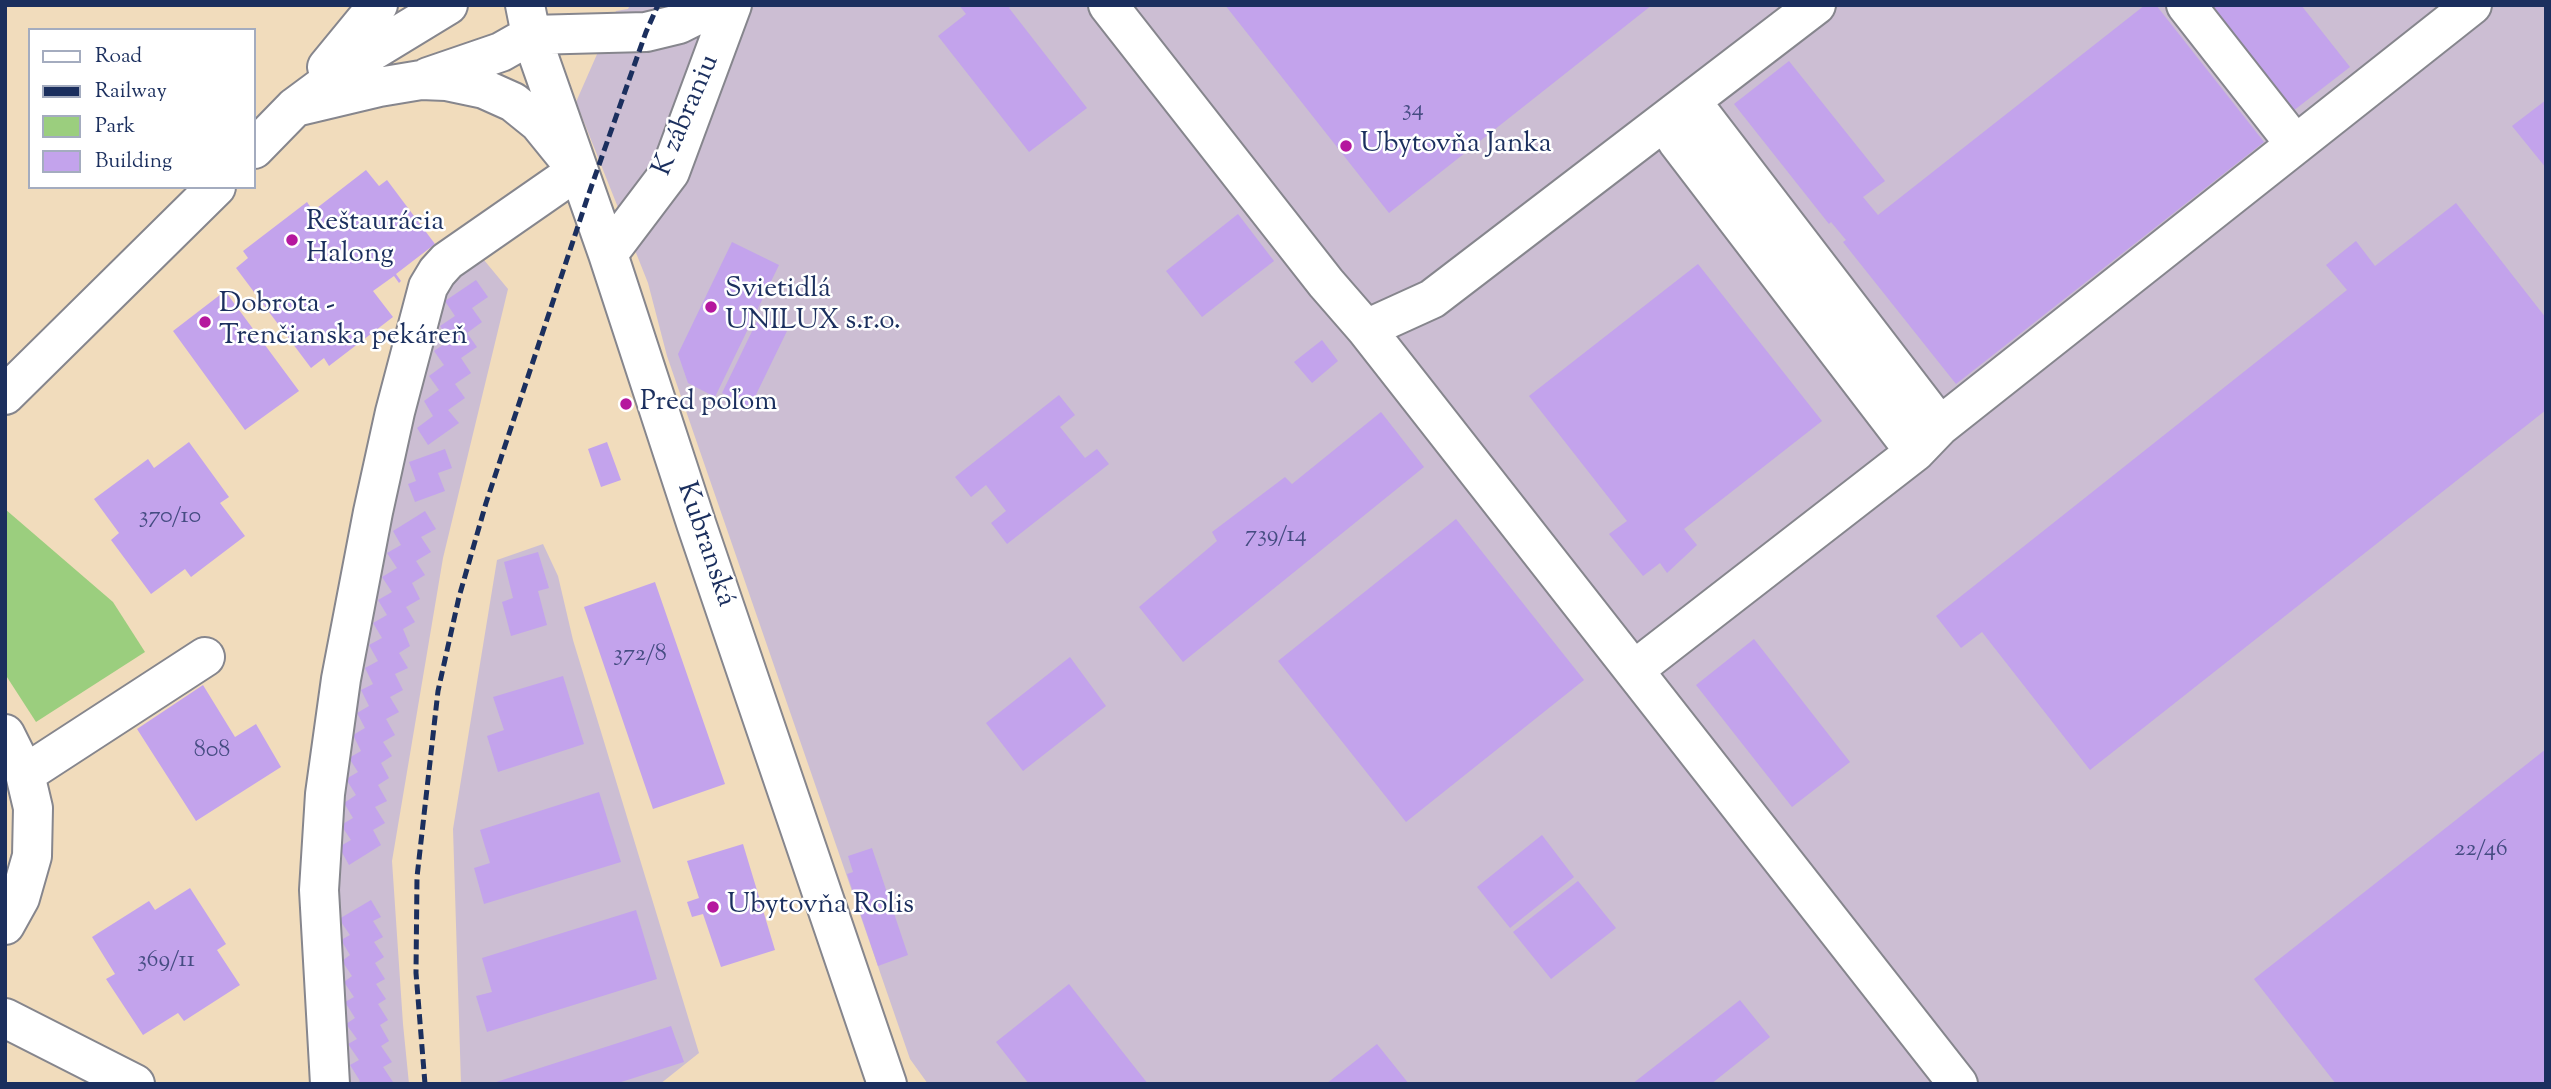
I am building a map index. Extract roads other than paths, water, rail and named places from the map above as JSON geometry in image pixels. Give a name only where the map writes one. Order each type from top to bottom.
[{"type":"street","points":[[256,147],[295,107],[378,5]]},
{"type":"street","points":[[295,107],[360,58],[448,5]]},
{"type":"street","points":[[295,107],[421,80],[502,52],[528,20],[646,32],[679,24],[717,5]]},
{"type":"street","name":"K zábraniu","points":[[608,254],[670,172],[732,5]]},
{"type":"street","points":[[1108,5],[1958,1084]]},
{"type":"street","points":[[1366,330],[1432,299],[1816,5]]},
{"type":"street","points":[[2186,5],[2295,144]]},
{"type":"street","points":[[1634,670],[2472,5]]},
{"type":"street","name":"Kubranská","points":[[528,20],[887,1084]]},
{"type":"street","points":[[330,1084],[319,890],[325,794],[341,679],[373,512],[395,412],[428,288],[447,261],[578,170],[539,123],[513,102],[484,89],[446,81],[421,80]]},
{"type":"street","points":[[1691,101],[1927,439]]},
{"type":"street","points":[[1677,141],[1927,439]]},
{"type":"street","points":[[5,395],[214,189]]},
{"type":"street","points":[[25,774],[205,657]]},
{"type":"street","points":[[5,734],[25,774],[33,808],[32,856],[20,898],[5,925]]},
{"type":"street","points":[[5,1018],[135,1084]]},
{"type":"railway","points":[[425,1084],[416,973],[417,877],[438,691],[459,597],[486,503],[588,196],[658,5]]},
{"type":"place","name":"Ubytovňa Janka","points":[[1346,146]]},
{"type":"place","name":"Reštaurácia Halong","points":[[292,240]]},
{"type":"place","name":"Svietidlá UNILUX s.r.o.","points":[[711,307]]},
{"type":"place","name":"Dobrota - Trenčianska pekáreň","points":[[205,322]]},
{"type":"place","name":"Pred poľom","points":[[626,404]]},
{"type":"place","name":"Ubytovňa Rolis","points":[[713,907]]}]
